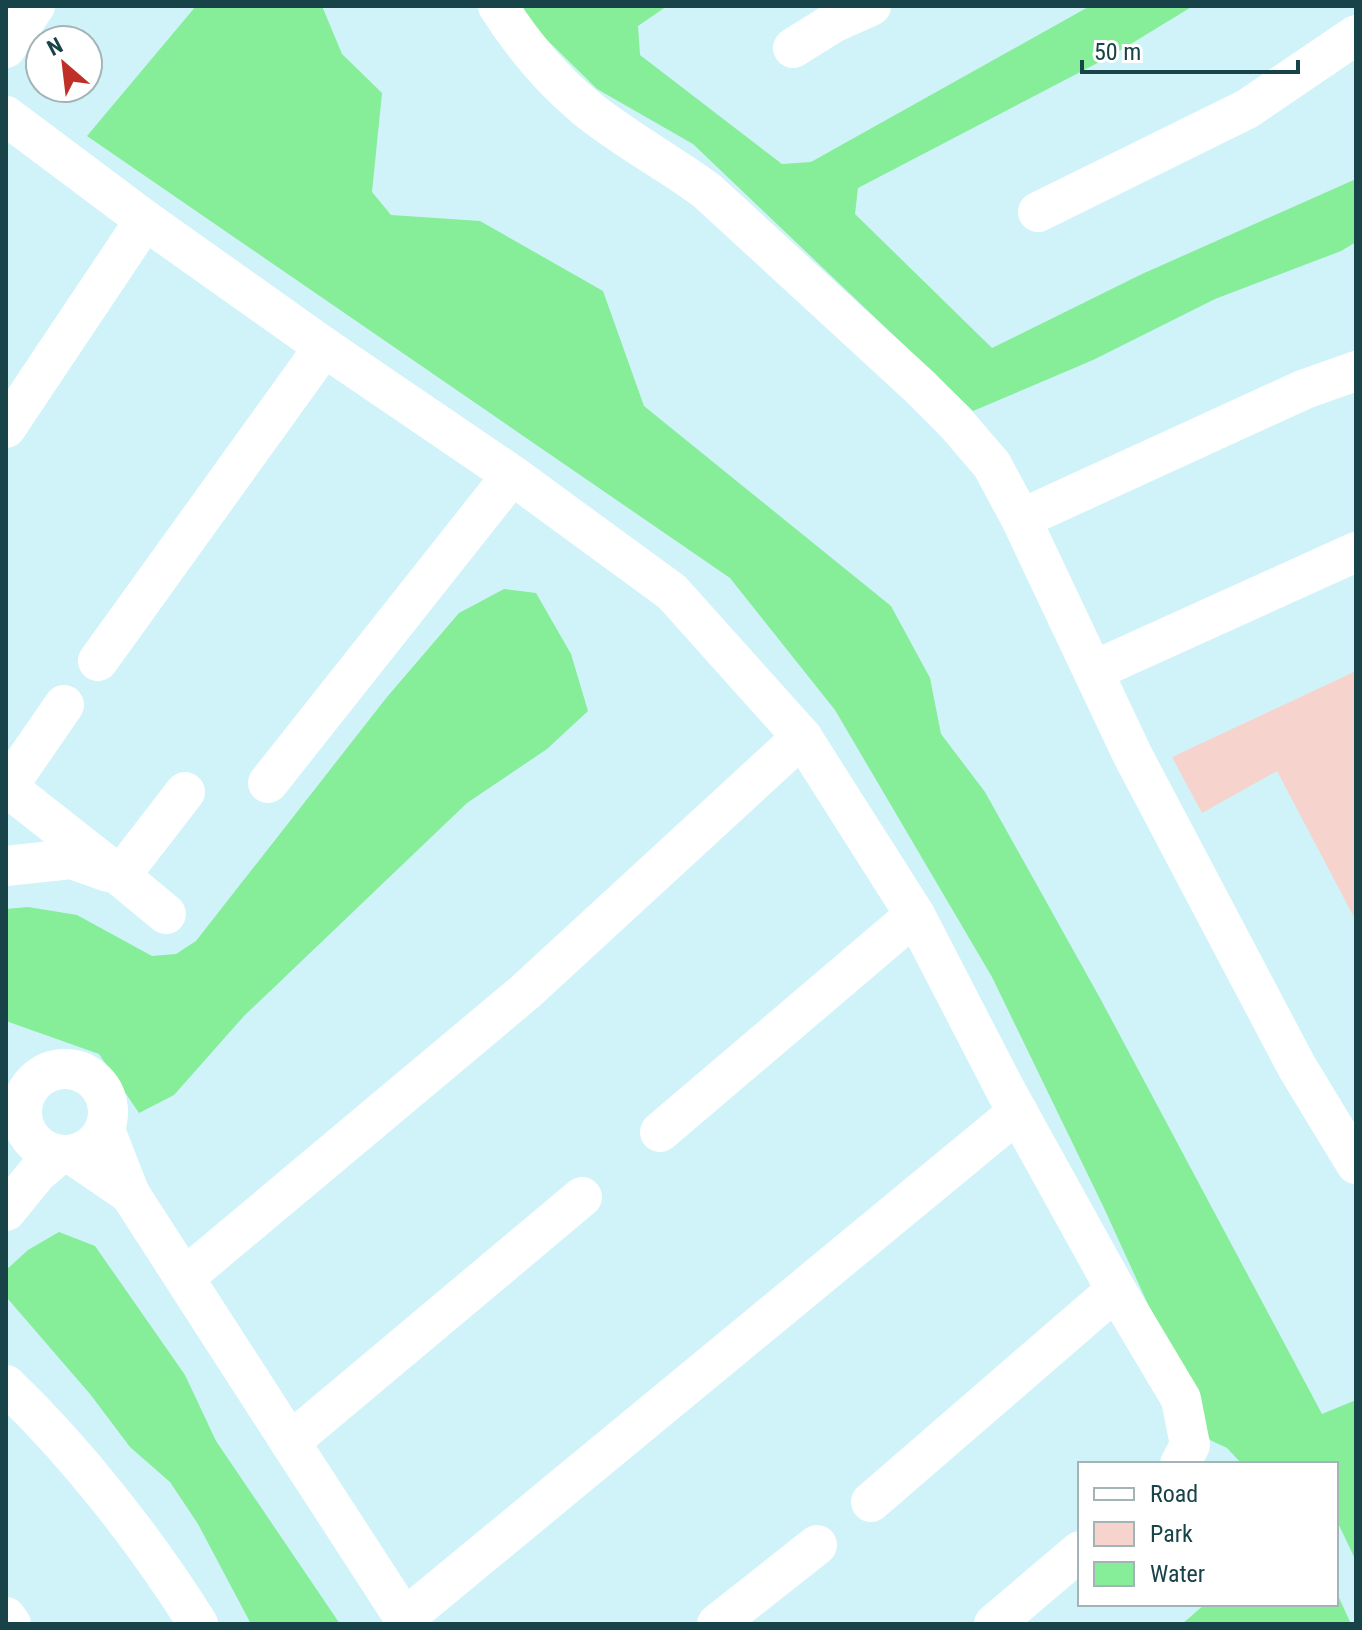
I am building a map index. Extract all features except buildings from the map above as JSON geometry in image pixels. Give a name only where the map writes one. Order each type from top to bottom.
[{"type":"street","points":[[6,48],[35,6]]},
{"type":"street","points":[[498,6],[522,42],[556,81],[586,108],[707,191],[919,386],[992,465],[1021,519],[1133,756],[1297,1067],[1356,1164]]},
{"type":"street","points":[[793,48],[833,23],[871,6]]},
{"type":"street","points":[[1038,212],[1247,109],[1356,35]]},
{"type":"street","points":[[6,116],[145,220],[512,475],[672,592],[802,737],[915,915],[1018,1112],[1116,1290],[1181,1399],[1190,1445],[1181,1462]]},
{"type":"street","points":[[6,428],[145,220]]},
{"type":"street","points":[[98,661],[324,347]]},
{"type":"street","points":[[1021,519],[1305,389],[1356,371]]},
{"type":"street","points":[[268,783],[512,475]]},
{"type":"street","points":[[1093,671],[1356,552]]},
{"type":"street","points":[[64,705],[7,788],[166,914]]},
{"type":"street","points":[[185,1277],[525,992],[802,737]]},
{"type":"street","points":[[120,876],[185,792]]},
{"type":"street","points":[[6,866],[71,859],[120,876]]},
{"type":"street","points":[[660,1132],[915,915]]},
{"type":"street","points":[[6,1211],[37,1173],[66,1155],[87,1149],[105,1130],[107,1100],[100,1087],[85,1074],[71,1069],[56,1070],[18,1102],[30,1139],[42,1149],[66,1155],[130,1194]]},
{"type":"street","points":[[105,1130],[130,1194],[407,1621],[1018,1112]]},
{"type":"street","points":[[290,1442],[582,1197]]},
{"type":"street","points":[[871,1502],[1116,1290]]},
{"type":"street","points":[[6,1385],[39,1417],[160,1565],[198,1624]]},
{"type":"street","points":[[717,1624],[817,1545]]},
{"type":"street","points":[[994,1624],[1078,1553]]},
{"type":"street","points":[[6,1617],[11,1624]]},
{"type":"green space","points":[[1356,671],[1356,921],[1277,771],[1202,813],[1172,757]]},
{"type":"water","points":[[196,6],[322,6],[342,54],[382,93],[372,192],[391,215],[480,221],[603,291],[644,406],[891,606],[930,678],[941,734],[985,792],[1101,1000],[1322,1414],[1356,1400],[1356,1561],[1338,1523],[1338,1462],[1240,1462],[1227,1448],[1210,1440],[1104,1208],[992,977],[835,710],[730,578],[87,136]]},
{"type":"water","points":[[522,6],[667,6],[638,26],[640,55],[782,164],[811,162],[1090,6],[1193,6],[1111,56],[858,188],[855,214],[992,348],[1142,274],[1356,179],[1356,242],[1341,251],[1215,299],[1093,360],[973,411],[693,144],[597,89],[532,25]]},
{"type":"water","points":[[504,589],[536,593],[571,654],[588,711],[547,749],[467,803],[244,1016],[174,1095],[139,1113],[99,1054],[6,1021],[6,909],[28,907],[77,915],[152,956],[176,954],[196,941],[387,697],[459,613]]},
{"type":"water","points":[[59,1232],[95,1246],[185,1375],[216,1441],[340,1624],[251,1624],[198,1524],[170,1482],[130,1447],[90,1394],[8,1299],[6,1270],[28,1250]]},
{"type":"water","points":[[1338,1595],[1351,1624],[1182,1624],[1203,1606],[1338,1606]]}]
